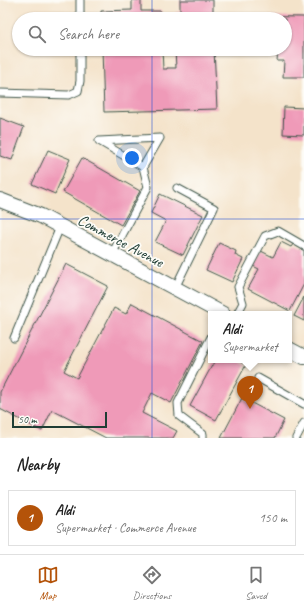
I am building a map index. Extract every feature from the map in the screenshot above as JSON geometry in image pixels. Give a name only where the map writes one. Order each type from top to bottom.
[{"type":"street","name":"Commerce Avenue","points":[[0,200],[41,216],[217,311]]},
{"type":"street","points":[[292,351],[304,357]]},
{"type":"lane","points":[[80,0],[80,12]]},
{"type":"lane","points":[[0,93],[69,95],[78,91],[80,81],[80,56]]},
{"type":"lane","points":[[112,254],[148,187],[143,167],[160,138],[99,140],[143,167]]},
{"type":"lane","points":[[175,288],[214,208],[177,188]]},
{"type":"lane","points":[[14,338],[60,227]]},
{"type":"lane","points":[[239,311],[243,303],[238,287],[265,236],[278,231],[304,246]]},
{"type":"lane","points":[[203,438],[203,434],[179,416],[178,403],[208,343]]},
{"type":"lane","points":[[258,378],[304,404]]},
{"type":"lane","points":[[296,438],[304,423]]},
{"type":"building","points":[[132,0],[141,0],[141,11],[161,12],[101,12],[101,11],[132,10]]},
{"type":"building","points":[[180,0],[213,0],[213,12],[180,12]]},
{"type":"building","points":[[292,17],[304,17],[304,77],[283,77],[284,61],[277,61],[277,56],[292,56]]},
{"type":"building","points":[[102,56],[162,56],[163,69],[167,69],[176,68],[175,56],[214,56],[217,109],[104,112]]},
{"type":"building","points":[[284,107],[304,108],[304,135],[283,134]]},
{"type":"building","points":[[0,118],[24,127],[12,160],[0,156]]},
{"type":"building","points":[[48,150],[70,159],[55,194],[32,184]]},
{"type":"building","points":[[82,158],[140,191],[121,225],[63,192]]},
{"type":"building","points":[[160,194],[203,215],[183,255],[155,242],[166,221],[151,213]]},
{"type":"building","points":[[281,242],[291,247],[294,243],[304,248],[304,284],[290,311],[248,289],[259,269],[253,266],[261,251],[273,257]]},
{"type":"building","points":[[219,243],[236,251],[235,255],[243,259],[232,282],[206,270]]},
{"type":"building","points":[[66,264],[108,286],[64,371],[77,378],[114,308],[126,314],[132,303],[203,341],[171,403],[152,393],[142,413],[177,431],[173,438],[106,438],[52,410],[42,431],[0,409],[0,392]]},
{"type":"building","points":[[304,297],[304,321],[294,316]]},
{"type":"building","points":[[213,363],[243,363],[246,365],[216,420],[190,406]]},
{"type":"building","points":[[242,398],[284,420],[275,438],[221,438]]},
{"type":"place","name":"Aldi","points":[[250,409]]}]
